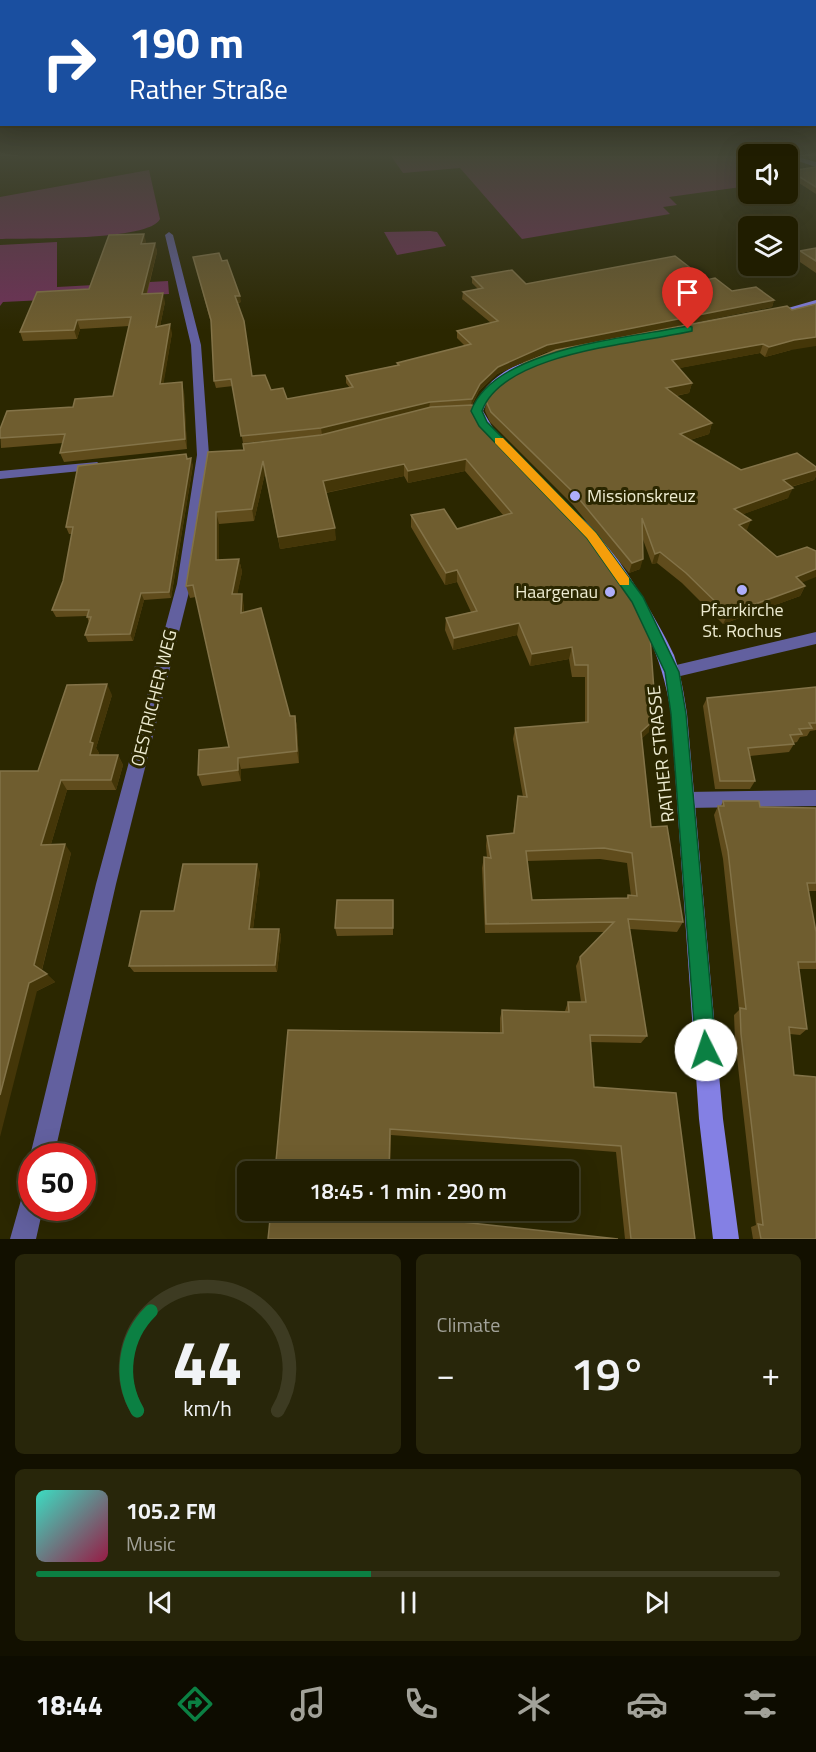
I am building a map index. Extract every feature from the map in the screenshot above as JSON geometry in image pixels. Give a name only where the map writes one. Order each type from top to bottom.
[{"type":"main road","points":[[759,316],[816,303]]},
{"type":"main road","points":[[499,440],[471,412],[490,387],[508,375],[545,358]]},
{"type":"main road","name":"RATHER STRASSE","points":[[569,512],[592,536],[638,600],[672,672],[679,714],[711,1119],[726,1239]]},
{"type":"street","name":"OESTRICHER WEG","points":[[45,1143],[106,884],[184,584],[204,455],[196,345],[169,235]]},
{"type":"street","points":[[0,475],[113,464]]},
{"type":"street","points":[[672,672],[816,638]]},
{"type":"street","points":[[686,800],[816,798]]},
{"type":"street","points":[[23,1239],[27,1221]]},
{"type":"shaded area","points":[[0,214],[159,214],[160,219],[151,226],[112,235],[0,239]]},
{"type":"shaded area","points":[[500,214],[670,214],[522,239]]},
{"type":"shaded area","points":[[384,232],[437,232],[446,246],[397,255]]},
{"type":"shaded area","points":[[57,242],[57,287],[168,281],[169,294],[3,302],[0,306],[0,245]]},
{"type":"building","points":[[144,234],[141,244],[155,243],[142,294],[163,293],[156,327],[170,324],[160,384],[182,382],[185,439],[60,453],[65,434],[0,438],[0,429],[7,411],[73,407],[75,399],[113,396],[131,317],[77,320],[74,330],[20,332],[37,292],[89,289],[109,235]]},
{"type":"building","points":[[816,248],[816,261],[800,251]]},
{"type":"building","points":[[219,253],[222,261],[227,260],[240,296],[235,296],[244,321],[252,376],[265,375],[271,390],[283,388],[287,399],[353,387],[346,376],[399,365],[397,363],[471,344],[457,331],[498,321],[463,292],[483,288],[472,277],[512,270],[526,284],[675,256],[706,280],[715,278],[732,291],[756,287],[774,300],[547,345],[498,367],[480,384],[472,399],[430,402],[321,428],[241,436],[231,379],[214,381],[211,320],[193,257]]},
{"type":"building","points":[[816,304],[816,337],[769,347],[763,344],[672,360],[692,383],[666,388],[712,423],[680,434],[741,470],[797,453],[816,467],[816,470],[783,480],[793,488],[734,509],[751,520],[739,525],[777,557],[807,547],[816,551],[816,569],[796,577],[805,586],[728,614],[686,573],[660,552],[655,554],[642,518],[643,559],[632,563],[575,494],[491,412],[486,401],[498,383],[524,363],[556,350],[787,306],[792,310]]},
{"type":"building","points":[[472,405],[492,432],[578,519],[616,567],[611,568],[627,589],[650,636],[656,718],[641,732],[651,827],[667,826],[683,922],[628,919],[647,1036],[590,1035],[594,1087],[676,1093],[695,1239],[631,1239],[621,1146],[390,1129],[389,1161],[276,1161],[288,1030],[503,1033],[502,1010],[569,1012],[568,1002],[586,1002],[580,957],[614,922],[486,924],[484,857],[491,858],[487,836],[514,833],[518,796],[527,797],[515,728],[588,722],[588,665],[575,665],[572,647],[532,654],[519,623],[454,638],[446,618],[477,611],[457,570],[446,573],[411,515],[444,509],[457,529],[512,513],[466,459],[408,471],[404,464],[323,481],[335,528],[278,537],[263,461],[252,509],[216,512],[216,560],[239,559],[232,594],[242,594],[241,613],[261,608],[290,716],[295,716],[297,751],[238,758],[238,770],[198,775],[199,750],[229,747],[193,585],[186,586],[208,452],[244,450],[243,444],[321,435],[431,407]],"holes":[[[604,848],[632,853],[637,896],[532,900],[526,851]]]},
{"type":"building","points":[[186,454],[187,459],[191,458],[169,592],[141,593],[130,634],[85,635],[91,617],[87,617],[89,610],[52,610],[63,581],[73,527],[66,527],[78,466]]},
{"type":"building","points":[[107,684],[90,742],[93,743],[90,755],[118,755],[111,780],[61,780],[41,845],[65,844],[34,965],[47,974],[29,983],[0,1095],[0,771],[38,771],[67,685]]},
{"type":"building","points":[[816,687],[816,723],[809,723],[812,728],[799,729],[802,734],[790,735],[794,744],[748,748],[755,781],[720,781],[707,698]]},
{"type":"building","points":[[723,801],[759,801],[760,807],[816,808],[816,883],[807,883],[816,932],[816,962],[798,962],[807,1029],[789,1027],[794,1075],[816,1077],[816,1239],[761,1239],[758,1224],[763,1225],[741,1034],[740,1008],[746,1009],[728,851],[718,806],[724,806]]},
{"type":"building","points":[[183,864],[257,864],[249,929],[279,929],[275,965],[129,966],[141,911],[174,911]]},
{"type":"building","points":[[337,900],[393,900],[393,928],[335,928]]},
{"type":"building","points":[[270,1221],[453,1221],[618,1239],[268,1239]]},
{"type":"slow traffic","points":[[499,440],[592,536],[624,581]]},
{"type":"place","name":"Missionskreuz","points":[[575,496]]},
{"type":"place","name":"Pfarrkirche St. Rochus","points":[[742,590]]},
{"type":"place","name":"Haargenau","points":[[610,592]]},
{"type":"route","points":[[688,329],[545,358],[525,366],[490,387],[481,399],[477,411],[483,424],[592,536],[638,600],[672,672],[679,714],[706,1050]]}]
